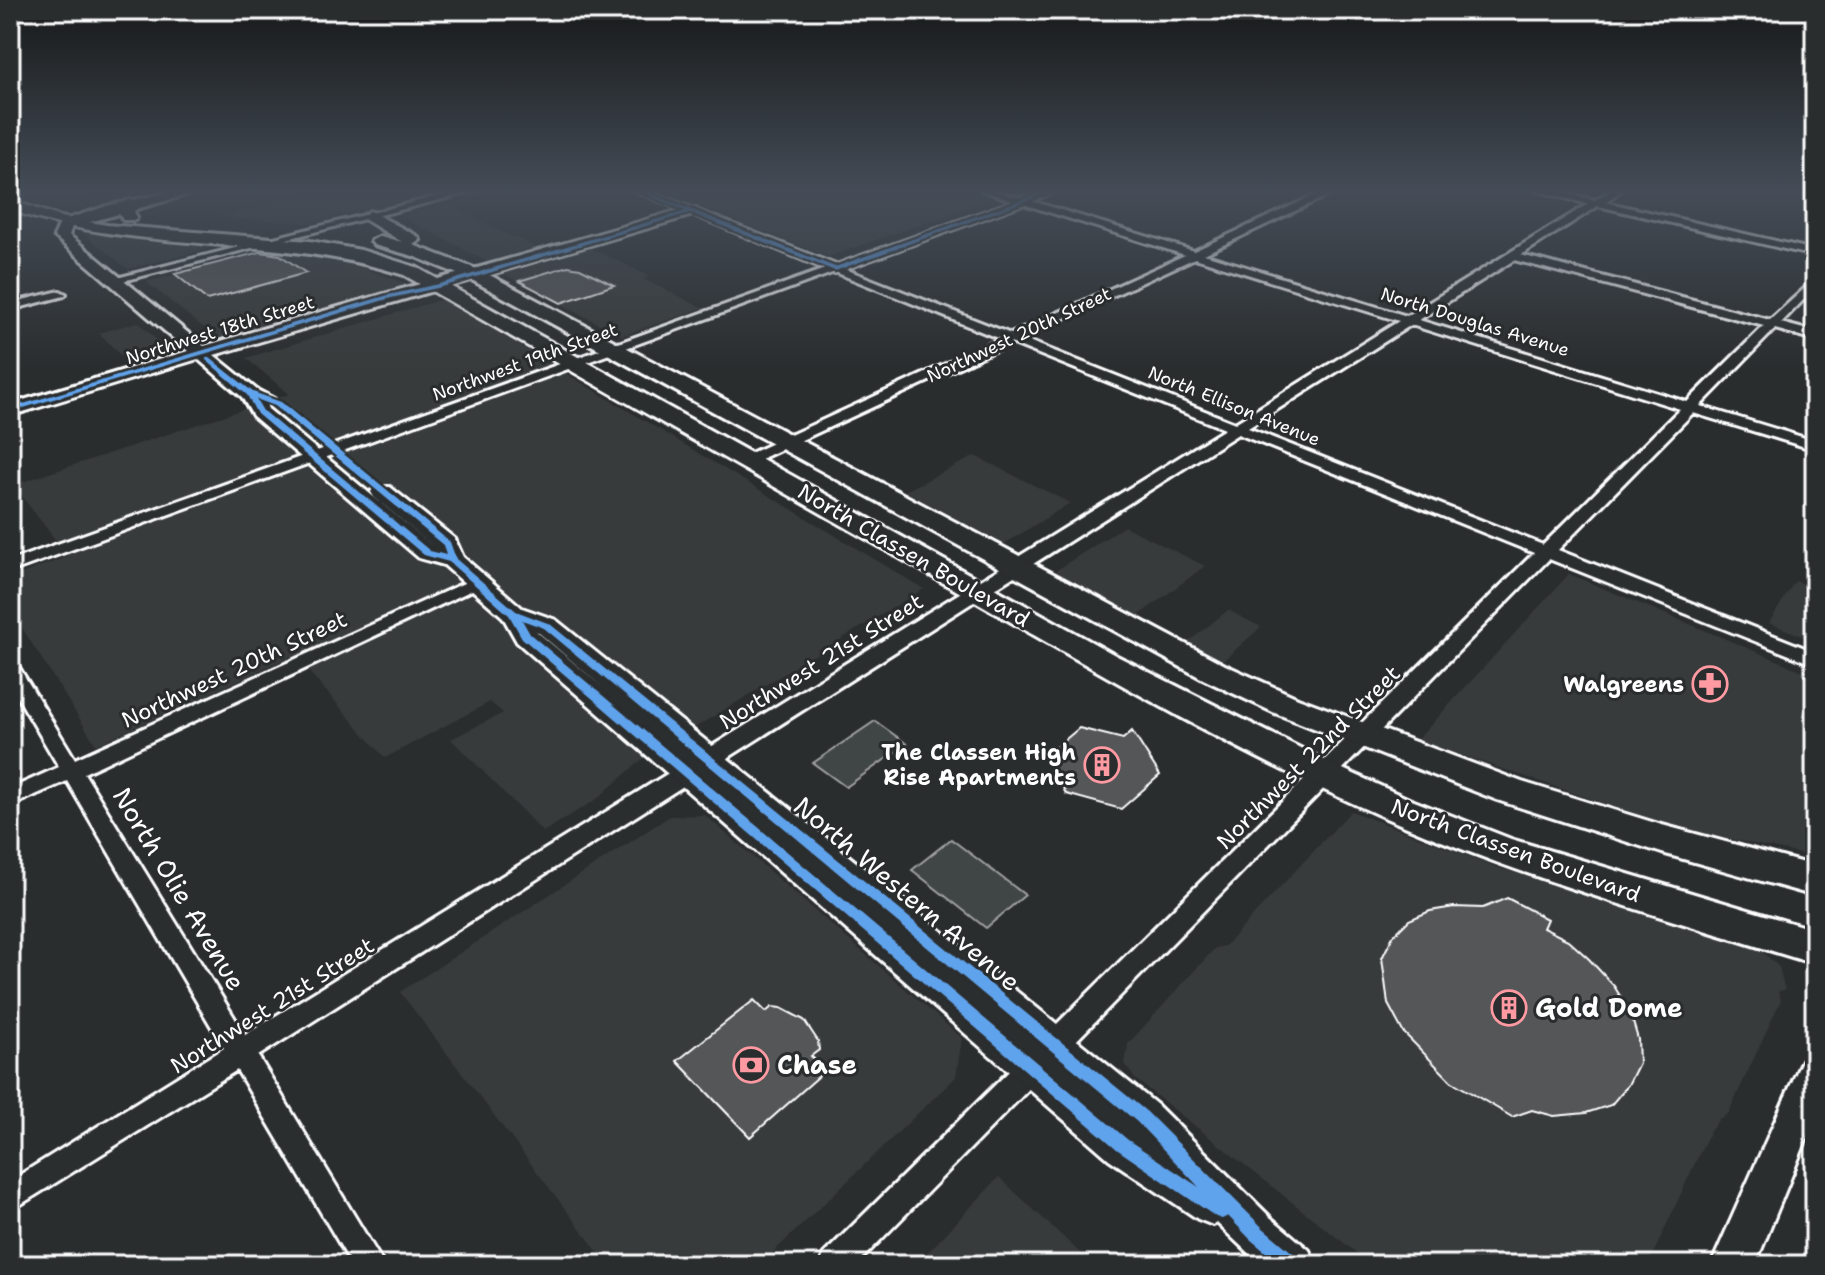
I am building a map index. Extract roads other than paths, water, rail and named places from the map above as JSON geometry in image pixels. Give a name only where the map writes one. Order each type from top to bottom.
[{"type":"main road","name":"North Classen Boulevard","points":[[336,250],[377,259],[440,286],[1194,710],[1396,808],[1617,888],[1815,947]]},
{"type":"main road","name":"North Classen Boulevard","points":[[411,250],[476,275],[1219,675],[1364,737],[1597,819],[1815,881]]},
{"type":"street","points":[[84,250],[115,280],[250,394],[260,412],[324,454],[427,553],[452,560],[513,613],[526,636],[698,766],[1042,1055],[1123,1145],[1256,1233],[1294,1265]]},
{"type":"street","points":[[115,280],[235,250]]},
{"type":"street","name":"Northwest 18th Street","points":[[10,418],[309,324],[428,292],[562,250]]},
{"type":"street","name":"North Ellison Avenue","points":[[787,250],[1815,659]]},
{"type":"street","name":"Northwest 19th Street","points":[[10,567],[889,250]]},
{"type":"street","name":"North Douglas Avenue","points":[[1180,250],[1815,446]]},
{"type":"street","name":"Northwest 20th Street","points":[[747,460],[1205,250]]},
{"type":"street","name":"Northwest 21st Street","points":[[10,1197],[1522,250]]},
{"type":"street","points":[[1512,256],[1815,336]]},
{"type":"street","name":"Northwest 22nd Street","points":[[835,1265],[1815,282]]},
{"type":"street","points":[[10,307],[60,294]]},
{"type":"street","name":"Northwest 18th Street","points":[[10,410],[205,356]]},
{"type":"street","name":"Northwest 20th Street","points":[[10,798],[479,583]]},
{"type":"street","name":"North Olie Avenue","points":[[10,668],[369,1265]]},
{"type":"street","points":[[1733,1265],[1815,1072]]},
{"type":"place","name":"Walgreens","points":[[1710,684]]},
{"type":"place","name":"The Classen High Rise Apartments","points":[[1102,765]]},
{"type":"place","name":"Gold Dome","points":[[1509,1008]]},
{"type":"place","name":"Chase","points":[[751,1065]]}]
